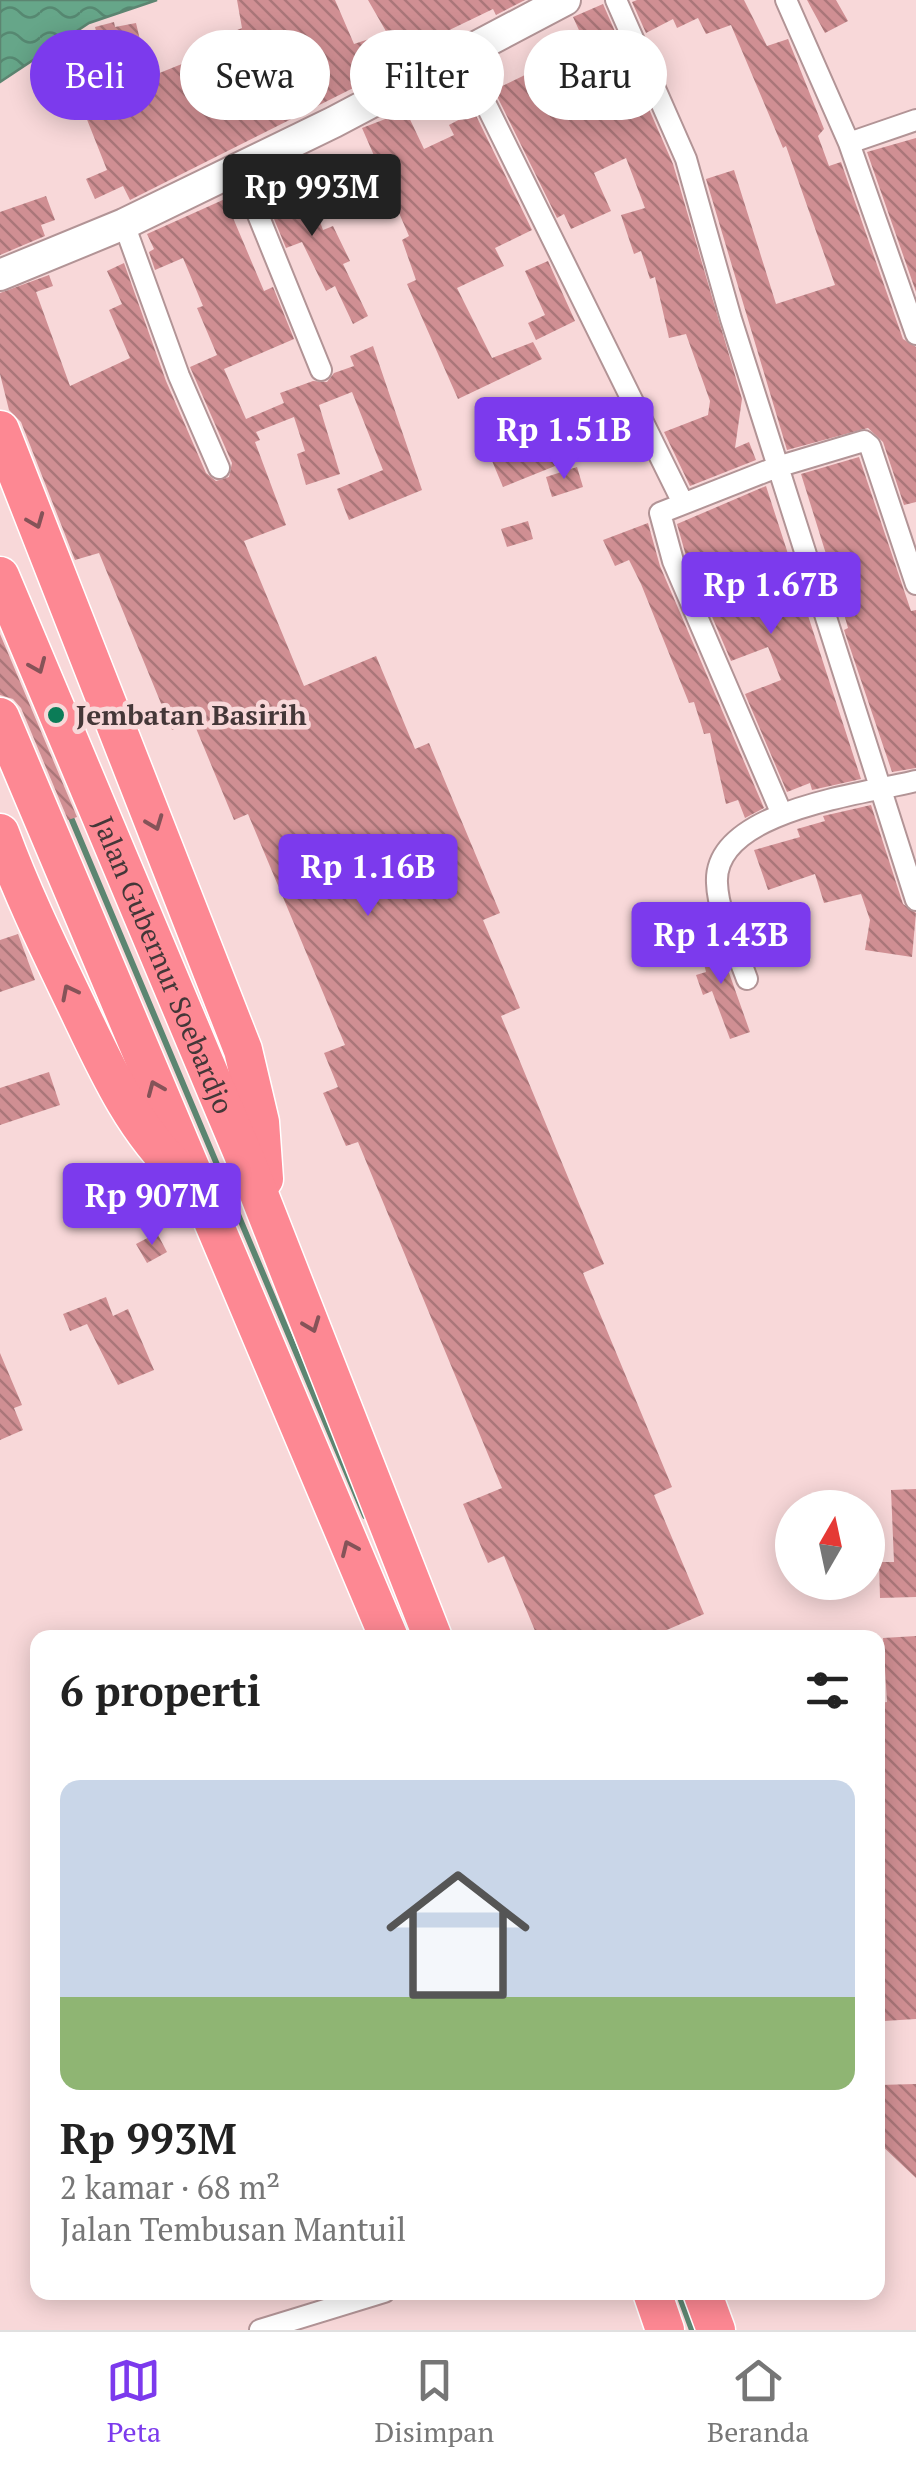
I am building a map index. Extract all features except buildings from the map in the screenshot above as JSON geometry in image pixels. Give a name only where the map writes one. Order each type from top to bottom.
[{"type":"highway","points":[[0,430],[254,1090],[267,1215]]},
{"type":"highway","name":"Jalan Gubernur Soebardjo","points":[[0,576],[267,1215],[430,1630]]},
{"type":"highway","name":"Jalan Gubernur Soebardjo","points":[[0,716],[386,1630]]},
{"type":"highway","points":[[0,833],[30,915],[124,1099],[156,1150],[198,1189]]},
{"type":"highway","points":[[135,900],[177,884]]},
{"type":"highway","points":[[655,2300],[665,2330]]},
{"type":"highway","points":[[705,2300],[716,2330]]},
{"type":"street","points":[[504,33],[566,0]]},
{"type":"street","points":[[616,0],[676,130],[916,900]]},
{"type":"street","points":[[786,0],[850,144],[916,334]]},
{"type":"street","points":[[0,275],[124,224],[350,112]]},
{"type":"street","points":[[494,120],[684,503]]},
{"type":"street","points":[[850,144],[916,120]]},
{"type":"street","points":[[239,168],[321,370]]},
{"type":"street","points":[[124,224],[178,376],[219,468]]},
{"type":"street","points":[[781,812],[672,560],[660,517],[684,503],[778,466],[859,440],[868,443],[916,584]]},
{"type":"street","points":[[746,979],[716,878],[736,841],[781,812],[916,781]]},
{"type":"street","points":[[260,2330],[358,2300]]},
{"type":"water","points":[[0,0],[157,0],[78,30],[30,30],[30,62],[0,82]]},
{"type":"waterway","points":[[69,813],[365,1516]]},
{"type":"waterway","points":[[681,2300],[692,2330]]},
{"type":"place","name":"Jembatan Basirih","points":[[56,715]]}]
